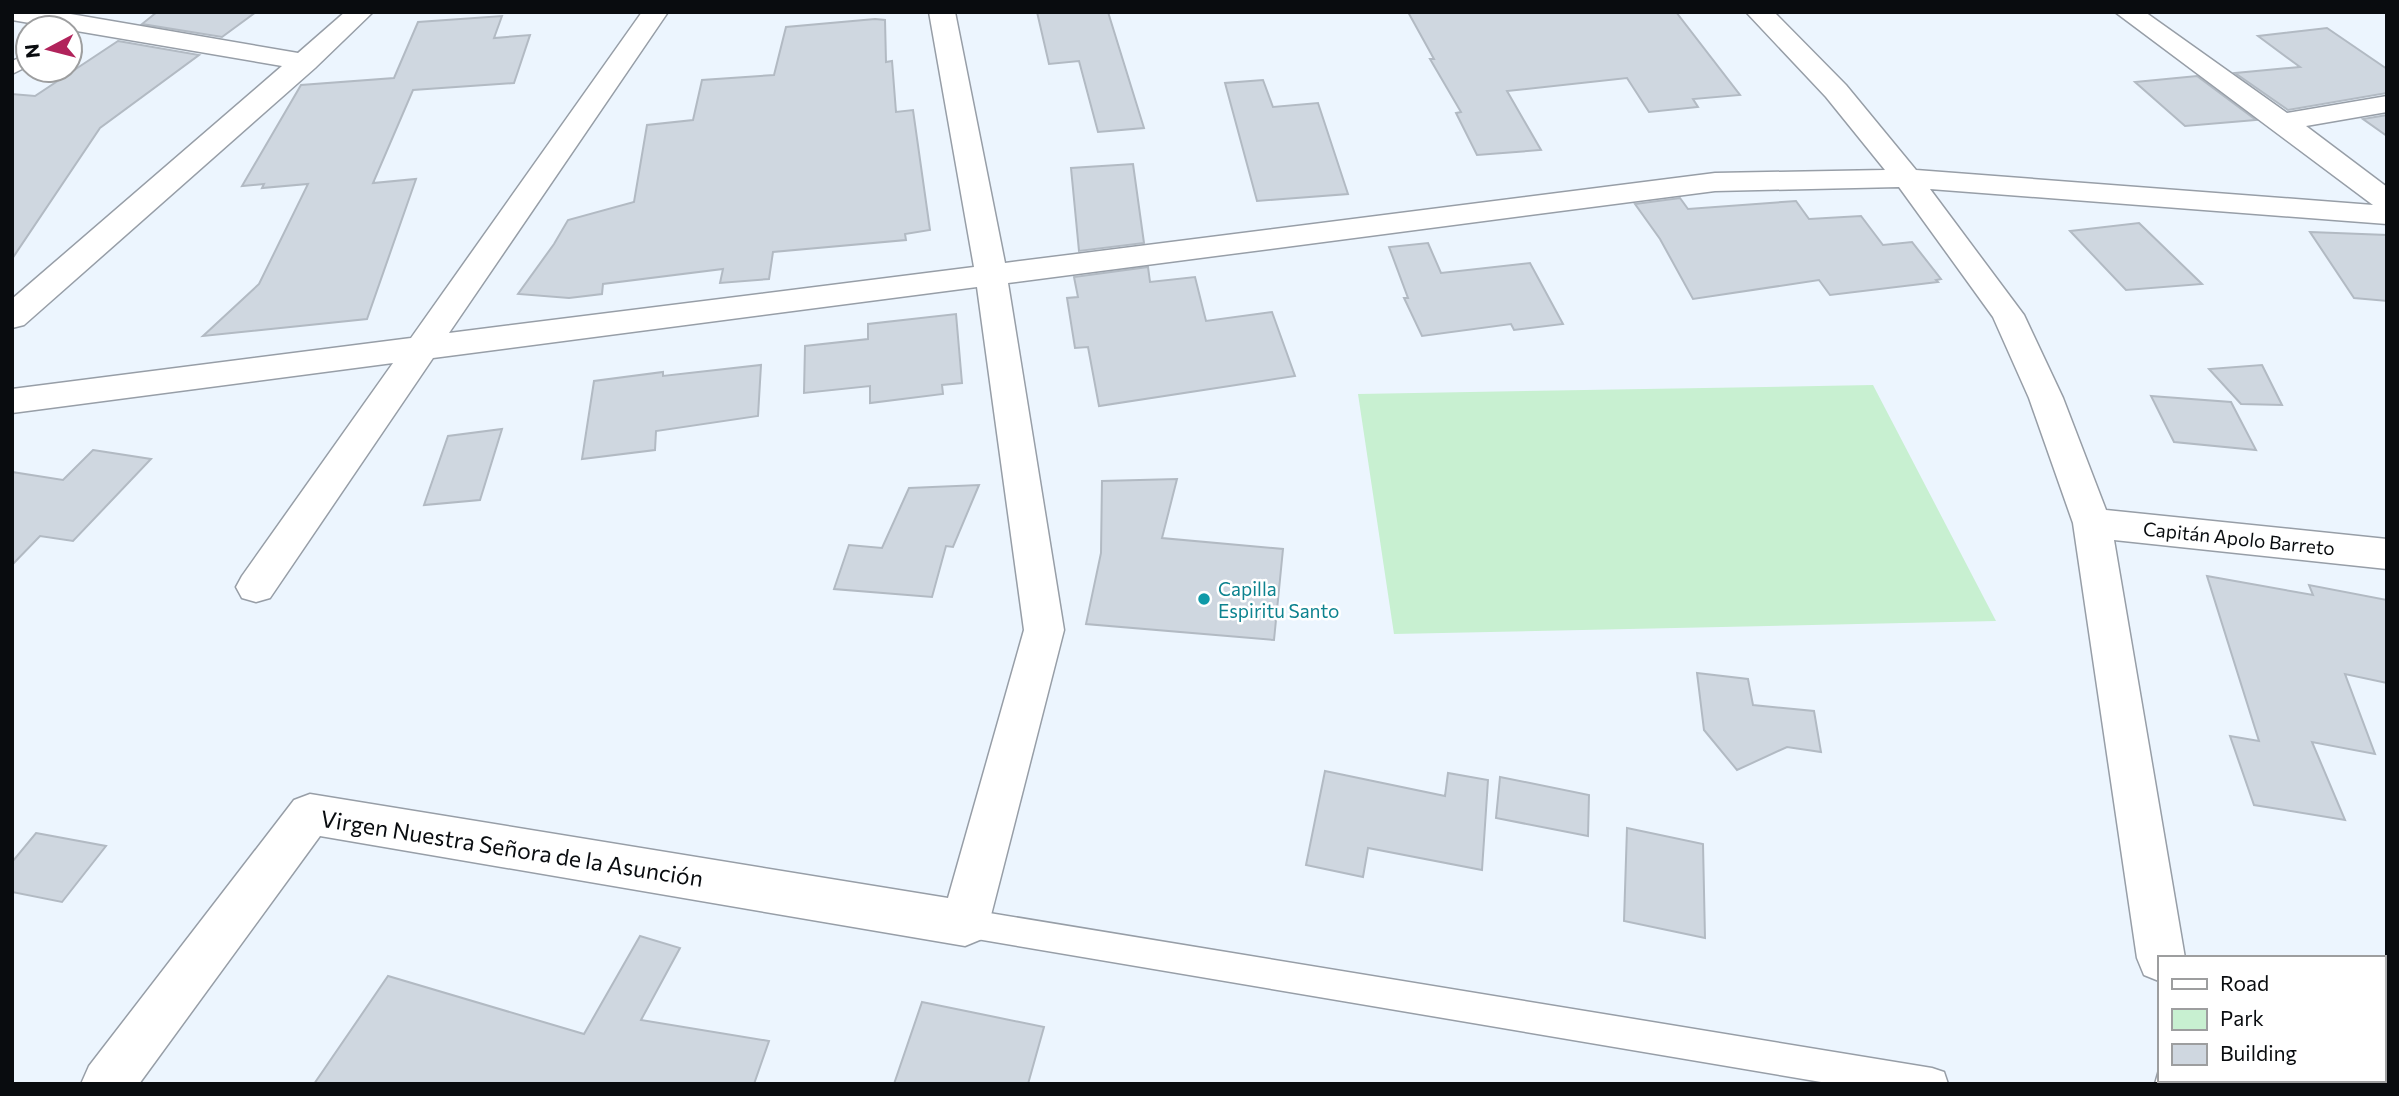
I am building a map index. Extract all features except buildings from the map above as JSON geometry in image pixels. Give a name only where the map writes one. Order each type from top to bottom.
[{"type":"street","points":[[12,317],[360,12]]},
{"type":"street","points":[[256,587],[655,12]]},
{"type":"street","points":[[942,12],[991,275],[1044,630],[965,923]]},
{"type":"street","points":[[1759,12],[1836,90],[1907,178],[2008,315],[2046,398],[2092,523],[2161,956]]},
{"type":"street","points":[[2129,12],[2283,122],[2387,201]]},
{"type":"street","points":[[84,30],[306,62]]},
{"type":"street","points":[[2283,122],[2387,104]]},
{"type":"street","points":[[12,401],[1715,182],[1907,178],[2387,215]]},
{"type":"street","name":"Capitán Apolo Barreto","points":[[2092,523],[2387,554]]},
{"type":"street","name":"Virgen Nuestra Señora de la Asunción","points":[[107,1084],[310,814],[965,923]]},
{"type":"lane","points":[[965,923],[1932,1084]]},
{"type":"green space","points":[[1873,385],[1996,621],[1394,634],[1358,394]]},
{"type":"place","name":"Capilla Espiritu Santo","points":[[1204,599]]}]
